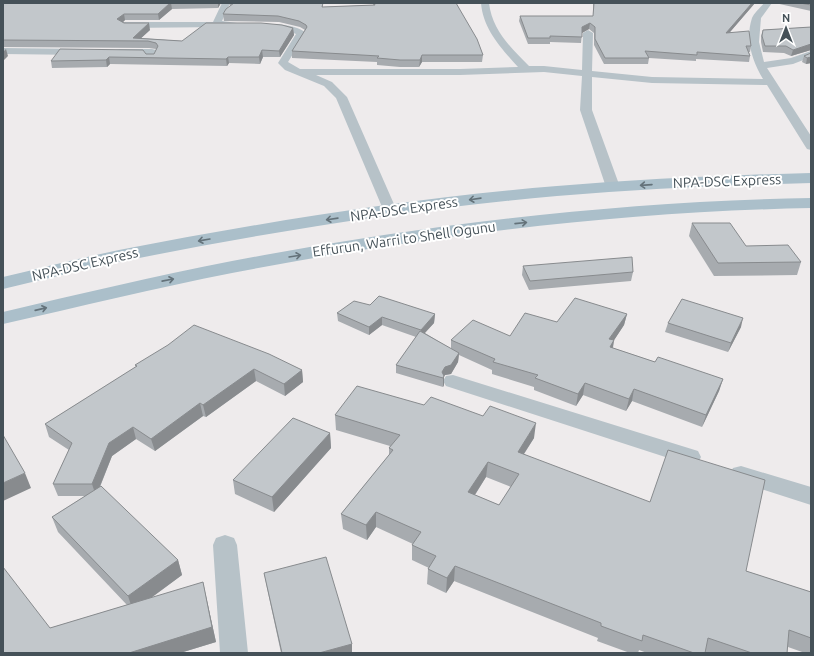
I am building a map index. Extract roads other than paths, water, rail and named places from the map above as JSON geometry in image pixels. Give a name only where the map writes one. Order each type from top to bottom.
[{"type":"main road","name":"NPA-DSC Express","points":[[3,283],[134,253],[298,223],[506,195],[692,181],[811,178]]},
{"type":"main road","name":"Effurun, Warri to Shell Ogunu","points":[[3,318],[159,282],[283,258],[397,239],[504,224],[594,215],[694,207],[811,203]]},
{"type":"street","points":[[220,25],[217,22],[226,3]]},
{"type":"street","points":[[485,3],[484,12],[499,40],[527,70]]},
{"type":"street","points":[[768,3],[757,18],[754,42],[761,67],[811,146]]},
{"type":"street","points":[[125,25],[220,25],[277,27],[293,29],[301,33],[283,63],[290,68],[328,84],[341,97],[390,211]]},
{"type":"street","points":[[588,33],[586,110],[613,187]]},
{"type":"street","points":[[3,51],[95,52]]},
{"type":"street","points":[[111,52],[149,52],[153,53],[151,57]]},
{"type":"street","points":[[761,67],[793,61],[811,54]]},
{"type":"street","points":[[761,67],[804,68]]},
{"type":"street","points":[[300,72],[460,72],[544,69],[652,80],[770,82]]},
{"type":"street","points":[[453,381],[811,496]]},
{"type":"street","points":[[225,545],[234,653]]}]
